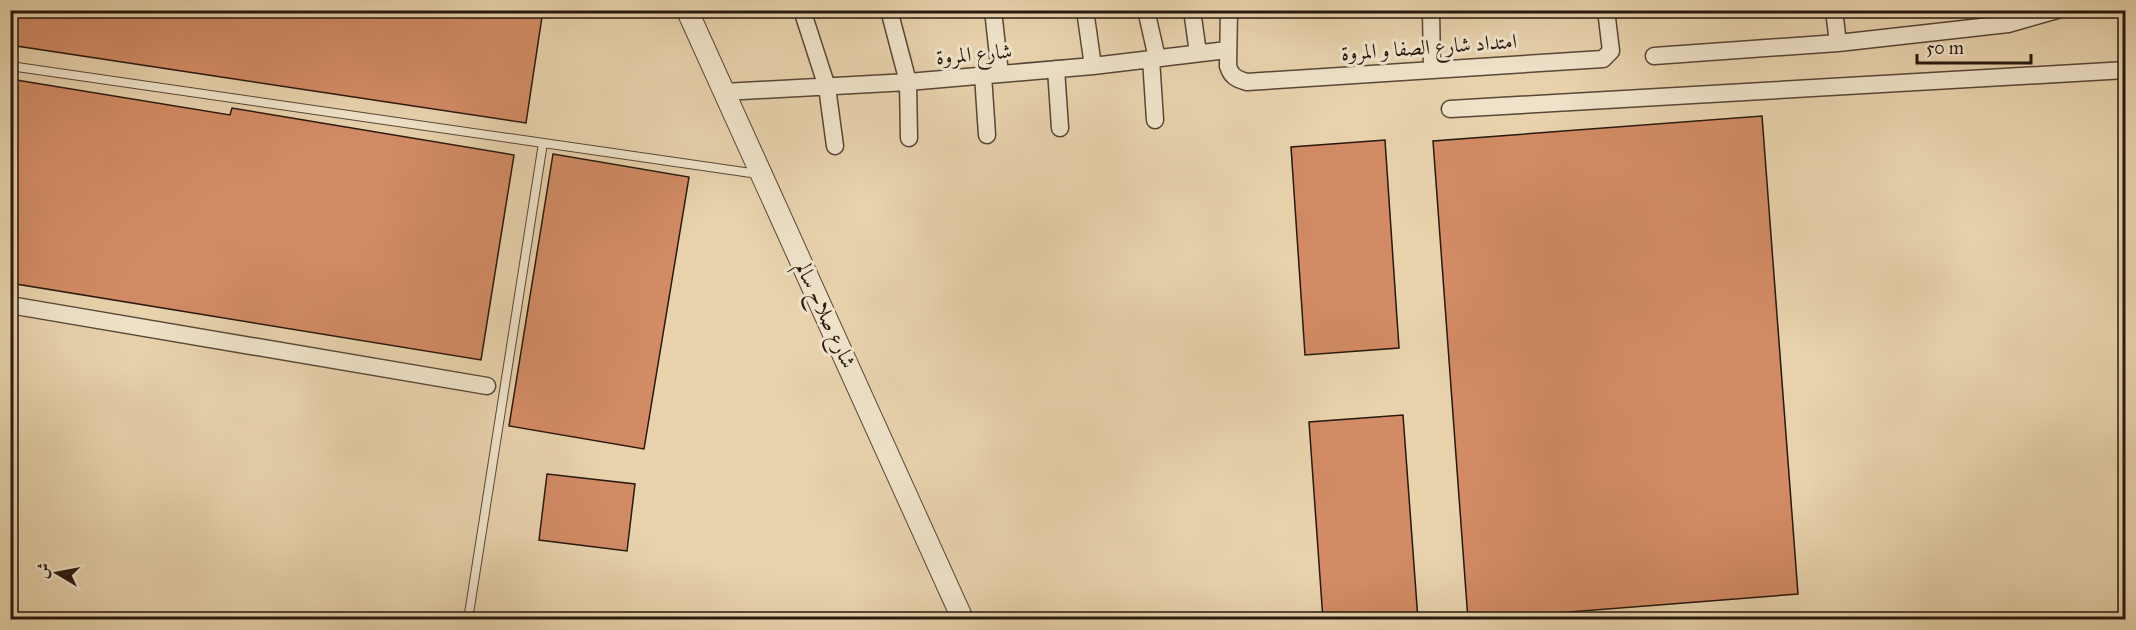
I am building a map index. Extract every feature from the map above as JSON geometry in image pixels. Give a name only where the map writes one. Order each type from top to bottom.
[{"type":"street","name":"شارع صلاح سالم","points":[[687,10],[963,620]]},
{"type":"street","points":[[802,10],[827,87],[835,146]]},
{"type":"street","points":[[890,10],[908,82],[909,138]]},
{"type":"street","points":[[987,135],[993,10]]},
{"type":"street","points":[[1085,10],[1093,66]]},
{"type":"street","points":[[1146,10],[1154,58],[1155,120]]},
{"type":"street","points":[[1192,10],[1198,53]]},
{"type":"street","points":[[1227,50],[1229,10]]},
{"type":"street","points":[[1431,10],[1432,69]]},
{"type":"street","name":"امتداد شارع الصفا و المروة","points":[[1227,50],[1231,74],[1237,80],[1247,82],[1603,59],[1611,51],[1606,10]]},
{"type":"street","points":[[1834,10],[1838,43]]},
{"type":"street","points":[[1654,56],[1838,43],[2057,10]]},
{"type":"street","name":"شارع المروة","points":[[724,92],[908,82],[1093,66],[1227,50]]},
{"type":"street","points":[[1056,69],[1060,128]]},
{"type":"street","points":[[1450,109],[2126,70]]},
{"type":"street","points":[[10,305],[488,386]]},
{"type":"lane","points":[[10,66],[762,174]]},
{"type":"lane","points":[[468,620],[543,143]]},
{"type":"building","points":[[10,10],[543,10],[526,123],[10,45]]},
{"type":"building","points":[[10,79],[230,115],[232,108],[514,155],[481,360],[10,283]]},
{"type":"building","points":[[1762,116],[1798,594],[1468,620],[1433,141]]},
{"type":"building","points":[[1385,140],[1399,348],[1305,355],[1291,147]]},
{"type":"building","points":[[553,154],[689,177],[644,449],[509,426]]},
{"type":"building","points":[[1403,415],[1418,620],[1323,620],[1309,422]]},
{"type":"building","points":[[547,474],[635,484],[627,551],[539,540]]}]
